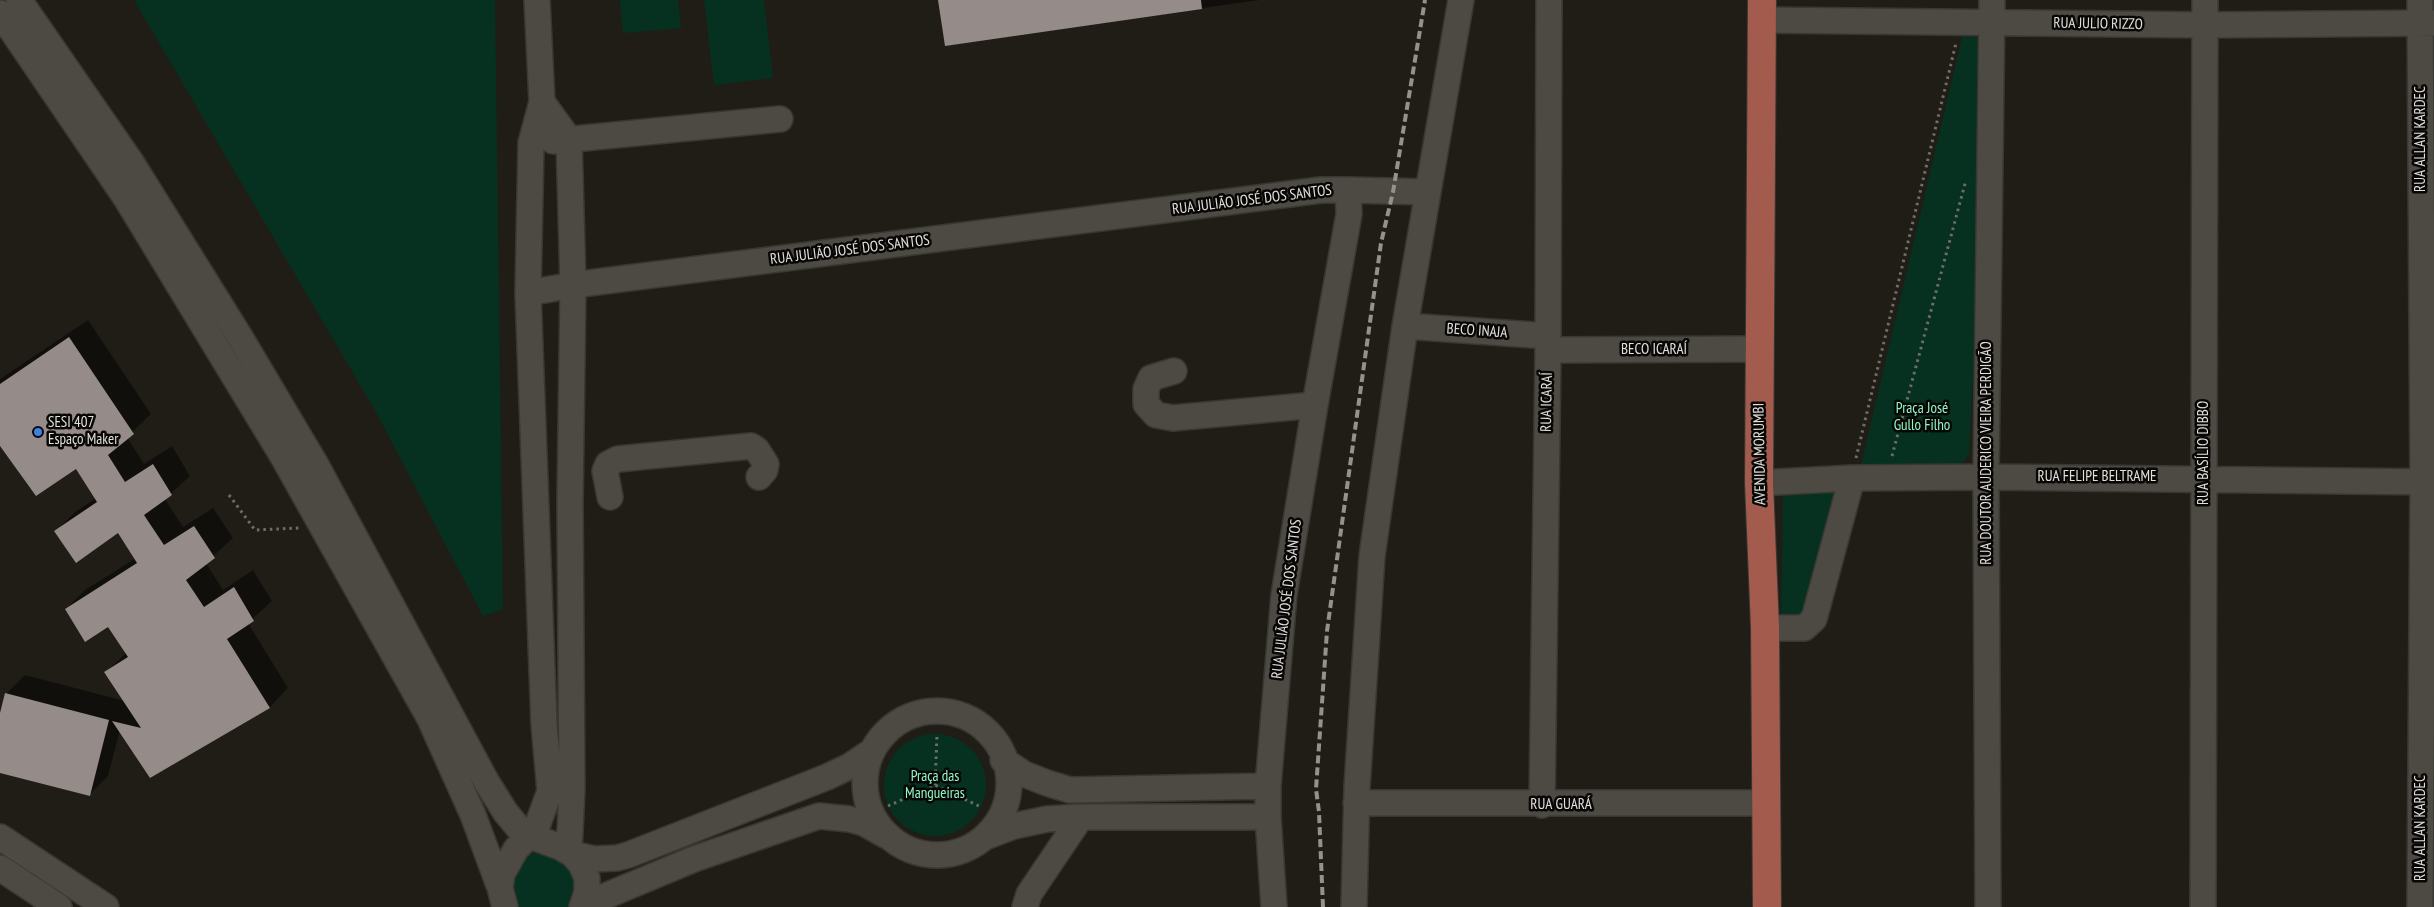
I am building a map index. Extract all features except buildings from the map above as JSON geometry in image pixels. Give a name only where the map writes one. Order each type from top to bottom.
[{"type":"main road","name":"AVENIDA MORUMBI","points":[[1762,10],[1759,483],[1765,628],[1767,907]]},
{"type":"street","points":[[19,0],[130,162],[240,337],[316,464],[486,781],[506,813],[530,838],[544,840],[571,853],[600,859],[628,855],[827,778],[871,752]]},
{"type":"street","points":[[502,898],[502,874],[516,849],[530,838],[550,791],[544,724],[528,293],[531,143],[542,102],[537,0]]},
{"type":"street","points":[[1354,907],[1356,803],[1372,556],[1405,326],[1461,0]]},
{"type":"street","name":"RUA ICARAÍ","points":[[1542,805],[1548,343],[1549,0]]},
{"type":"street","name":"RUA BASÍLIO DIBBO","points":[[2203,907],[2205,0]]},
{"type":"street","name":"RUA JULIO RIZZO","points":[[1762,10],[1961,22],[1992,11],[2205,25],[2424,15]]},
{"type":"street","name":"RUA DOUTOR AUDERICO VIEIRA PERDIGÃO","points":[[1988,907],[1986,476],[1992,11]]},
{"type":"street","points":[[0,13],[126,198],[282,455],[430,719],[473,815],[502,898]]},
{"type":"street","name":"RUA ALLAN KARDEC","points":[[2420,907],[2428,482],[2424,15]]},
{"type":"street","points":[[542,102],[569,139],[573,285],[570,503],[571,853],[581,864],[586,878],[587,892],[583,906]]},
{"type":"street","points":[[531,143],[780,119]]},
{"type":"street","name":"RUA JULIÃO JOSÉ DOS SANTOS","points":[[528,293],[573,285],[1321,190],[1348,190],[1349,214],[1314,405],[1284,595],[1268,786],[1268,817],[1274,907]]},
{"type":"street","points":[[1348,190],[1428,192]]},
{"type":"street","name":"BECO INAJA","points":[[1405,326],[1548,343]]},
{"type":"street","name":"BECO ICARAÍ","points":[[1548,343],[1759,349]]},
{"type":"street","points":[[1174,371],[1152,378],[1146,389],[1146,404],[1156,416],[1173,418],[1314,405]]},
{"type":"street","points":[[610,497],[606,471],[608,464],[618,459],[751,446],[758,450],[766,464],[766,470],[759,477]]},
{"type":"street","name":"RUA FELIPE BELTRAME","points":[[1759,483],[1852,478],[1986,476],[2428,482]]},
{"type":"street","points":[[1765,628],[1804,628],[1814,619],[1852,478]]},
{"type":"street","points":[[583,906],[694,859],[819,816],[834,816],[864,823],[891,839],[912,851],[935,856],[959,852],[982,838],[997,825],[1007,803],[1010,780],[992,736],[973,721],[951,712],[927,712],[904,718],[885,732],[871,752],[865,775],[866,799],[875,821],[891,839]]},
{"type":"street","points":[[1003,760],[1024,774],[1047,784],[1070,790],[1268,786]]},
{"type":"street","name":"RUA GUARÁ","points":[[1356,803],[1542,805],[1765,803]]},
{"type":"street","points":[[982,838],[1014,826],[1047,819],[1081,816],[1268,817]]},
{"type":"street","points":[[1025,907],[1028,894],[1081,816]]},
{"type":"street","points":[[0,837],[106,907]]},
{"type":"street","points":[[0,868],[59,907]]},
{"type":"path","points":[[1852,478],[1961,22]]},
{"type":"path","points":[[1886,478],[1966,179]]},
{"type":"path","points":[[229,495],[255,530],[301,528]]},
{"type":"path","points":[[935,785],[937,734]]},
{"type":"path","points":[[888,806],[935,785],[981,807]]},
{"type":"green space","points":[[134,0],[495,0],[503,609],[483,616],[377,414]]},
{"type":"green space","points":[[620,0],[678,0],[681,28],[623,33]]},
{"type":"green space","points":[[704,0],[764,0],[773,78],[714,85]]},
{"type":"green space","name":"Praça José Gullo Filho","points":[[1964,29],[1980,40],[1974,351],[1969,455],[1960,467],[1861,465]]},
{"type":"green space","points":[[1792,487],[1844,489],[1802,616],[1781,617],[1783,496]]},
{"type":"green space","name":"Praça das Mangueiras","points":[[935,734],[954,738],[971,749],[982,766],[986,785],[982,804],[971,821],[954,832],[935,836],[916,832],[899,821],[888,804],[884,785],[888,766],[899,749],[916,738]]},
{"type":"green space","points":[[540,852],[553,854],[572,871],[576,884],[575,896],[569,907],[517,907],[510,875],[517,864],[527,856]]},
{"type":"railway","points":[[1323,907],[1319,812],[1316,789],[1327,631],[1381,243],[1393,192],[1425,0]]},
{"type":"place","name":"SESI 407 Espaço Maker","points":[[38,432]]}]
